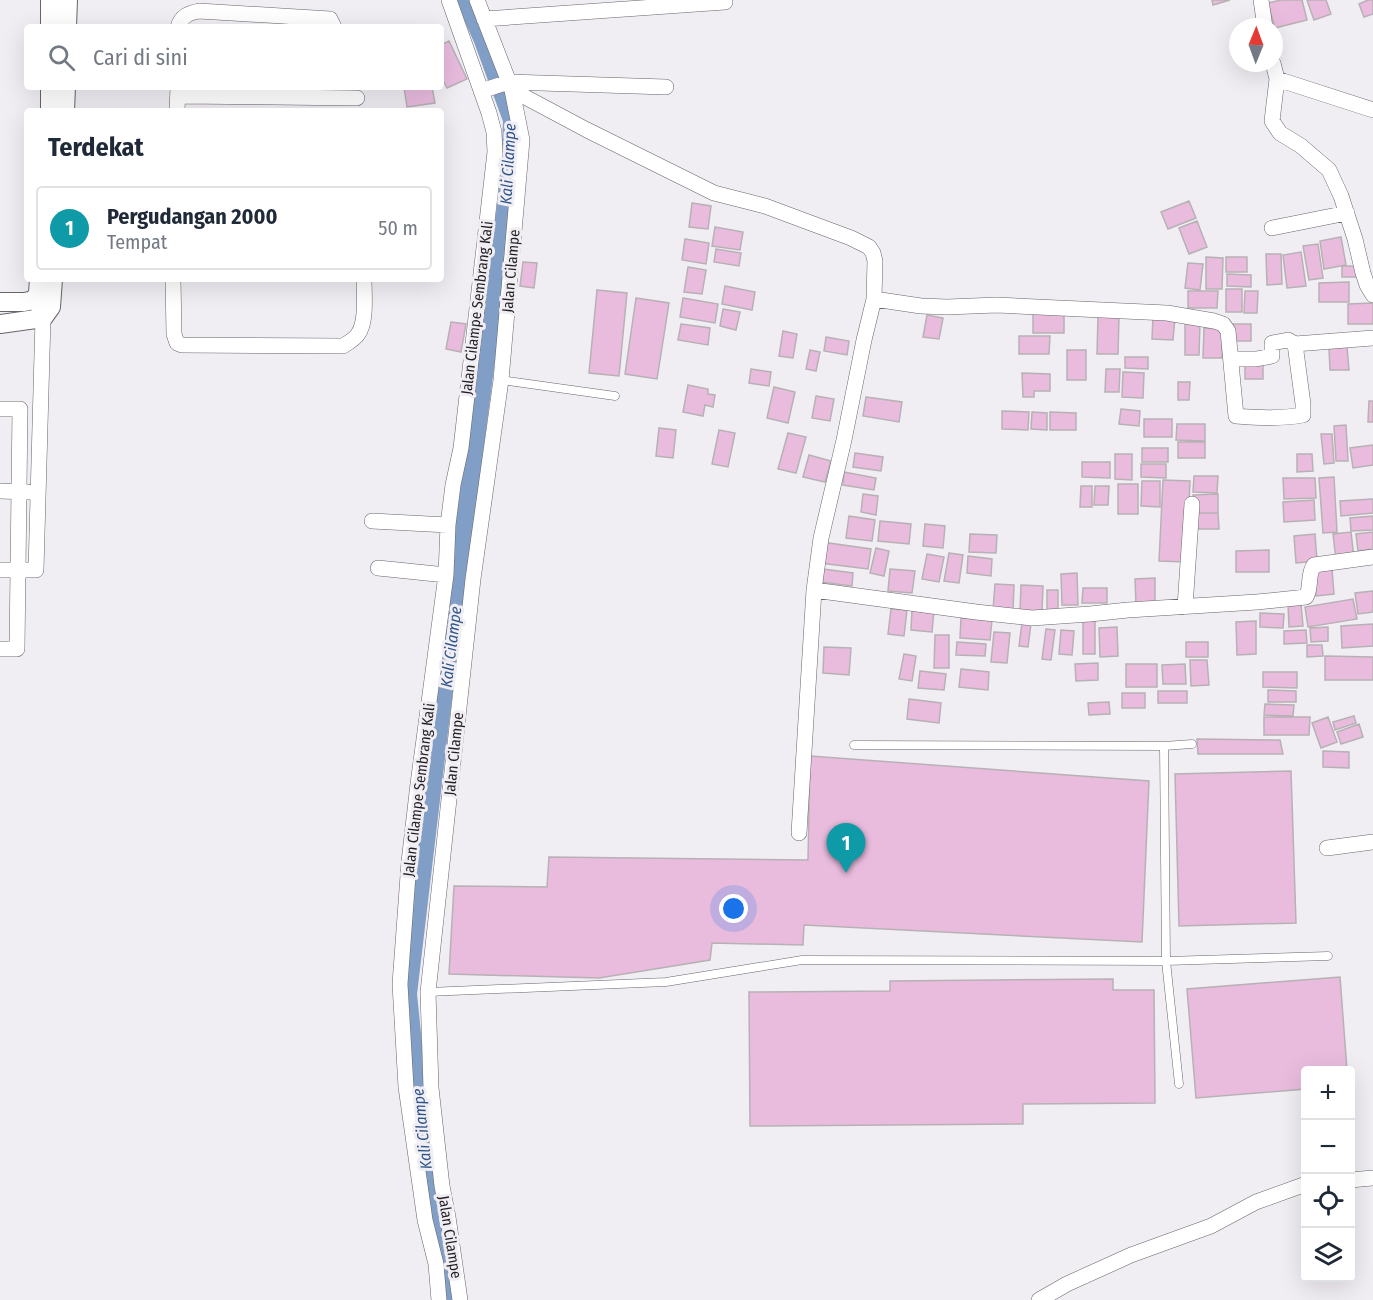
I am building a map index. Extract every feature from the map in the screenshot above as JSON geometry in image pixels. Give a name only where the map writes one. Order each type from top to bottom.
[{"type":"street","points":[[50,0],[50,24]]},
{"type":"street","points":[[67,24],[68,0]]},
{"type":"street","name":"Jalan Cilampe Sembrang Kali","points":[[439,1300],[436,1264],[405,1087],[400,984],[409,862],[446,575],[448,525],[460,448],[495,152],[494,132],[449,0]]},
{"type":"street","name":"Jalan Cilampe","points":[[460,1300],[446,1218],[431,1088],[428,992],[473,579],[501,380],[522,140],[511,86],[477,0]]},
{"type":"street","points":[[1261,0],[1264,18]]},
{"type":"street","points":[[484,19],[725,2]]},
{"type":"street","points":[[179,24],[181,19],[199,11],[330,19],[332,24]]},
{"type":"street","points":[[1275,72],[1277,79],[1272,121],[1280,133],[1301,146],[1329,170],[1347,213],[1363,273],[1373,295]]},
{"type":"street","points":[[1277,79],[1373,110]]},
{"type":"street","points":[[481,91],[511,86],[666,87]]},
{"type":"street","points":[[511,86],[587,130],[714,194],[765,206],[851,238],[869,247],[873,253],[875,261],[874,299],[821,538],[814,590],[799,833]]},
{"type":"street","points":[[50,90],[50,108]]},
{"type":"street","points":[[65,108],[66,90]]},
{"type":"street","points":[[178,98],[357,99]]},
{"type":"street","points":[[1272,228],[1347,213]]},
{"type":"street","points":[[0,303],[34,300],[38,293],[39,282]]},
{"type":"street","points":[[0,324],[43,318],[51,307],[53,282]]},
{"type":"street","points":[[173,282],[175,339],[182,345],[204,346],[343,346],[358,335],[361,329],[364,282]]},
{"type":"street","points":[[874,299],[930,307],[997,305],[1167,313],[1215,321],[1223,324],[1228,331],[1236,416],[1291,417],[1303,415],[1295,344]]},
{"type":"street","points":[[0,570],[36,570],[43,318],[34,300]]},
{"type":"street","points":[[1231,359],[1256,359],[1272,356],[1272,343],[1288,340],[1295,344],[1373,338]]},
{"type":"street","points":[[0,409],[20,409],[17,649],[0,649]]},
{"type":"street","points":[[0,491],[37,492]]},
{"type":"street","points":[[1185,607],[1192,504]]},
{"type":"street","points":[[372,521],[448,525]]},
{"type":"street","points":[[814,590],[1032,618],[1306,597],[1309,593],[1311,568],[1314,565],[1373,557]]},
{"type":"street","points":[[378,568],[446,575]]},
{"type":"street","points":[[1327,849],[1373,842]]},
{"type":"street","points":[[1355,1180],[1373,1178]]},
{"type":"street","points":[[1039,1300],[1067,1284],[1131,1255],[1210,1226],[1256,1202],[1301,1185]]},
{"type":"street","points":[[427,1220],[446,1218]]},
{"type":"lane","points":[[501,380],[615,396]]},
{"type":"lane","points":[[854,745],[1164,746],[1192,744]]},
{"type":"lane","points":[[1164,746],[1166,961],[1179,1084]]},
{"type":"lane","points":[[428,992],[666,982],[802,960],[1166,961],[1328,956]]},
{"type":"building","points":[[1212,0],[1230,0],[1213,5]]},
{"type":"building","points":[[1281,0],[1302,0],[1307,20],[1283,26],[1283,18],[1272,18],[1268,3]]},
{"type":"building","points":[[1307,0],[1326,0],[1331,14],[1314,20]]},
{"type":"building","points":[[1373,0],[1373,14],[1364,17],[1359,4]]},
{"type":"building","points":[[449,41],[467,79],[447,88],[444,82],[444,44]]},
{"type":"building","points":[[404,90],[433,90],[435,103],[407,107]]},
{"type":"building","points":[[1189,201],[1196,218],[1168,229],[1161,212]]},
{"type":"building","points":[[692,203],[711,206],[708,229],[689,227]]},
{"type":"building","points":[[1197,221],[1207,247],[1189,254],[1179,228]]},
{"type":"building","points":[[715,227],[743,232],[740,250],[712,246]]},
{"type":"building","points":[[1341,237],[1346,265],[1324,269],[1320,241]]},
{"type":"building","points":[[685,239],[709,243],[706,264],[682,260]]},
{"type":"building","points":[[1318,244],[1323,278],[1309,280],[1303,246]]},
{"type":"building","points":[[716,249],[741,253],[739,266],[714,262]]},
{"type":"building","points":[[1301,252],[1306,286],[1287,288],[1283,255]]},
{"type":"building","points":[[1266,254],[1281,254],[1282,284],[1267,285]]},
{"type":"building","points":[[1206,257],[1223,258],[1222,289],[1206,289]]},
{"type":"building","points":[[1226,257],[1247,257],[1247,272],[1226,272]]},
{"type":"building","points":[[523,262],[537,263],[534,288],[520,286]]},
{"type":"building","points":[[1188,263],[1203,264],[1200,290],[1185,288]]},
{"type":"building","points":[[1342,266],[1358,266],[1358,277],[1342,277]]},
{"type":"building","points":[[688,267],[706,270],[702,294],[684,292]]},
{"type":"building","points":[[1227,274],[1251,275],[1251,287],[1227,286]]},
{"type":"building","points":[[1349,282],[1349,302],[1319,302],[1319,283]]},
{"type":"building","points":[[725,286],[755,292],[752,310],[722,304]]},
{"type":"building","points":[[1226,289],[1242,289],[1242,312],[1226,312]]},
{"type":"building","points":[[597,290],[627,293],[619,376],[589,373]]},
{"type":"building","points":[[1188,291],[1218,291],[1217,308],[1188,308]]},
{"type":"building","points":[[1245,291],[1258,291],[1257,313],[1244,313]]},
{"type":"building","points":[[636,298],[669,303],[657,379],[625,374]]},
{"type":"building","points":[[683,298],[718,304],[715,323],[680,317]]},
{"type":"building","points":[[1373,303],[1373,324],[1348,324],[1348,304]]},
{"type":"building","points":[[723,309],[740,312],[736,330],[720,326]]},
{"type":"building","points":[[1033,309],[1064,309],[1064,333],[1033,333]]},
{"type":"building","points":[[927,315],[943,318],[939,339],[923,337]]},
{"type":"building","points":[[1098,316],[1119,317],[1118,354],[1097,354]]},
{"type":"building","points":[[1153,316],[1175,318],[1173,340],[1152,339]]},
{"type":"building","points":[[451,322],[466,324],[461,352],[446,349]]},
{"type":"building","points":[[1185,322],[1200,323],[1199,355],[1185,355]]},
{"type":"building","points":[[681,324],[710,328],[708,345],[678,340]]},
{"type":"building","points":[[1230,324],[1251,324],[1251,341],[1230,341]]},
{"type":"building","points":[[1204,328],[1222,329],[1222,358],[1203,358]]},
{"type":"building","points":[[783,331],[797,334],[793,358],[779,356]]},
{"type":"building","points":[[1019,336],[1050,336],[1049,354],[1019,354]]},
{"type":"building","points":[[826,337],[849,341],[847,355],[824,351]]},
{"type":"building","points":[[1347,347],[1349,370],[1330,370],[1329,348]]},
{"type":"building","points":[[810,350],[820,352],[816,371],[806,369]]},
{"type":"building","points":[[1067,350],[1086,350],[1086,380],[1067,380]]},
{"type":"building","points":[[1125,357],[1148,357],[1148,369],[1125,368]]},
{"type":"building","points":[[1245,364],[1263,364],[1263,379],[1245,379]]},
{"type":"building","points":[[751,369],[771,372],[769,386],[749,383]]},
{"type":"building","points":[[1106,369],[1120,369],[1119,392],[1105,392]]},
{"type":"building","points":[[1123,372],[1144,373],[1143,398],[1122,397]]},
{"type":"building","points":[[1022,373],[1050,374],[1050,391],[1034,391],[1034,397],[1023,397]]},
{"type":"building","points":[[1178,382],[1190,382],[1189,400],[1178,400]]},
{"type":"building","points":[[688,385],[708,389],[708,394],[715,395],[713,407],[705,405],[703,416],[683,412]]},
{"type":"building","points":[[774,387],[795,392],[788,423],[767,418]]},
{"type":"building","points":[[816,396],[834,399],[830,421],[812,418]]},
{"type":"building","points":[[866,397],[902,402],[899,422],[863,416]]},
{"type":"building","points":[[1369,401],[1373,401],[1373,422],[1368,422]]},
{"type":"building","points":[[1121,409],[1140,411],[1139,426],[1119,424]]},
{"type":"building","points":[[1002,411],[1029,412],[1028,430],[1002,429]]},
{"type":"building","points":[[1032,412],[1047,413],[1047,430],[1031,429]]},
{"type":"building","points":[[1050,412],[1076,413],[1076,430],[1050,430]]},
{"type":"building","points":[[1144,419],[1172,419],[1172,437],[1144,437]]},
{"type":"building","points":[[1177,424],[1205,424],[1205,441],[1176,440]]},
{"type":"building","points":[[1346,425],[1348,461],[1336,461],[1334,426]]},
{"type":"building","points":[[659,428],[676,430],[673,458],[656,456]]},
{"type":"building","points":[[719,430],[735,433],[728,467],[712,464]]},
{"type":"building","points":[[788,433],[806,437],[796,473],[778,469]]},
{"type":"building","points":[[1321,434],[1332,434],[1334,463],[1324,464]]},
{"type":"building","points":[[1178,442],[1205,442],[1205,458],[1178,458]]},
{"type":"building","points":[[1373,445],[1373,465],[1353,468],[1350,448]]},
{"type":"building","points":[[1142,448],[1168,448],[1168,462],[1142,462]]},
{"type":"building","points":[[855,453],[883,457],[881,471],[853,467]]},
{"type":"building","points":[[1115,454],[1132,454],[1132,480],[1115,479]]},
{"type":"building","points":[[1297,454],[1312,454],[1313,471],[1297,472]]},
{"type":"building","points":[[809,455],[831,461],[825,482],[803,477]]},
{"type":"building","points":[[1082,462],[1110,462],[1110,478],[1082,477]]},
{"type":"building","points":[[1141,464],[1166,464],[1166,478],[1141,477]]},
{"type":"building","points":[[844,472],[876,478],[874,490],[843,485]]},
{"type":"building","points":[[1194,476],[1218,476],[1217,493],[1193,492]]},
{"type":"building","points":[[1334,477],[1337,532],[1323,533],[1319,478]]},
{"type":"building","points":[[1283,478],[1315,478],[1316,498],[1284,499]]},
{"type":"building","points":[[1163,480],[1190,481],[1186,562],[1159,561]]},
{"type":"building","points":[[1142,481],[1160,481],[1160,507],[1141,506]]},
{"type":"building","points":[[1118,484],[1138,484],[1138,514],[1118,514]]},
{"type":"building","points":[[1081,486],[1092,486],[1092,507],[1080,507]]},
{"type":"building","points":[[1095,486],[1109,486],[1108,505],[1094,505]]},
{"type":"building","points":[[863,494],[878,496],[876,515],[861,512]]},
{"type":"building","points":[[1218,494],[1218,513],[1193,513],[1193,495]]},
{"type":"building","points":[[1373,499],[1373,513],[1341,516],[1340,501]]},
{"type":"building","points":[[1314,500],[1315,520],[1284,522],[1283,502]]},
{"type":"building","points":[[1193,513],[1218,513],[1219,529],[1193,529]]},
{"type":"building","points":[[849,516],[875,520],[872,541],[846,538]]},
{"type":"building","points":[[1373,516],[1373,530],[1351,531],[1350,518]]},
{"type":"building","points":[[880,521],[911,524],[909,544],[878,541]]},
{"type":"building","points":[[925,524],[945,526],[943,548],[923,546]]},
{"type":"building","points":[[1351,532],[1354,558],[1336,560],[1333,534]]},
{"type":"building","points":[[1373,532],[1373,549],[1358,551],[1356,534]]},
{"type":"building","points":[[970,534],[997,535],[996,553],[969,552]]},
{"type":"building","points":[[1315,534],[1317,561],[1296,563],[1294,536]]},
{"type":"building","points":[[822,542],[871,549],[868,569],[820,563]]},
{"type":"building","points":[[876,548],[889,551],[884,576],[870,573]]},
{"type":"building","points":[[1269,550],[1269,572],[1236,572],[1236,551]]},
{"type":"building","points":[[949,553],[963,555],[959,583],[944,581]]},
{"type":"building","points":[[927,554],[944,557],[939,582],[922,579]]},
{"type":"building","points":[[968,556],[992,559],[991,576],[967,573]]},
{"type":"building","points":[[823,569],[853,573],[852,586],[821,582]]},
{"type":"building","points":[[890,569],[915,571],[912,593],[888,591]]},
{"type":"building","points":[[1332,569],[1334,594],[1316,596],[1314,570]]},
{"type":"building","points":[[1077,573],[1078,605],[1062,605],[1061,574]]},
{"type":"building","points":[[1155,578],[1155,604],[1136,605],[1135,579]]},
{"type":"building","points":[[995,584],[1014,585],[1013,610],[993,610]]},
{"type":"building","points":[[1021,585],[1043,586],[1042,612],[1020,612]]},
{"type":"building","points":[[1083,588],[1107,588],[1107,603],[1082,603]]},
{"type":"building","points":[[1047,590],[1058,590],[1058,611],[1047,611]]},
{"type":"building","points":[[1373,591],[1373,612],[1358,614],[1355,593]]},
{"type":"building","points":[[1353,599],[1357,619],[1308,627],[1305,607]]},
{"type":"building","points":[[1288,604],[1301,604],[1303,626],[1289,627]]},
{"type":"building","points":[[891,609],[907,610],[904,636],[888,634]]},
{"type":"building","points":[[912,609],[934,610],[932,632],[911,630]]},
{"type":"building","points":[[1260,613],[1284,614],[1283,628],[1260,627]]},
{"type":"building","points":[[961,618],[992,620],[990,640],[960,638]]},
{"type":"building","points":[[1083,621],[1095,621],[1095,654],[1083,654]]},
{"type":"building","points":[[1256,621],[1256,654],[1237,655],[1236,622]]},
{"type":"building","points":[[1022,623],[1031,624],[1028,647],[1019,646]]},
{"type":"building","points":[[1373,624],[1373,646],[1342,648],[1341,626]]},
{"type":"building","points":[[1117,627],[1118,656],[1100,657],[1099,628]]},
{"type":"building","points":[[1328,627],[1328,641],[1311,642],[1310,628]]},
{"type":"building","points":[[1046,629],[1055,630],[1051,660],[1042,659]]},
{"type":"building","points":[[1061,630],[1074,631],[1072,655],[1059,654]]},
{"type":"building","points":[[1306,630],[1307,643],[1284,644],[1284,631]]},
{"type":"building","points":[[994,632],[1010,633],[1007,663],[991,662]]},
{"type":"building","points":[[935,635],[949,635],[949,668],[934,668]]},
{"type":"building","points":[[957,642],[986,644],[985,656],[956,655]]},
{"type":"building","points":[[1186,642],[1208,642],[1208,657],[1186,657]]},
{"type":"building","points":[[1307,645],[1322,645],[1323,656],[1307,657]]},
{"type":"building","points":[[824,647],[851,648],[849,675],[823,673]]},
{"type":"building","points":[[904,654],[916,656],[912,681],[899,679]]},
{"type":"building","points":[[1325,656],[1373,657],[1373,680],[1325,680]]},
{"type":"building","points":[[1190,660],[1207,660],[1209,685],[1191,686]]},
{"type":"building","points":[[1098,663],[1098,680],[1076,681],[1075,664]]},
{"type":"building","points":[[1126,664],[1157,664],[1157,687],[1126,687]]},
{"type":"building","points":[[1185,664],[1186,684],[1163,684],[1162,665]]},
{"type":"building","points":[[961,669],[989,672],[988,690],[959,687]]},
{"type":"building","points":[[920,671],[946,674],[944,690],[918,688]]},
{"type":"building","points":[[1263,672],[1297,672],[1297,688],[1263,687]]},
{"type":"building","points":[[1268,690],[1296,691],[1296,702],[1268,702]]},
{"type":"building","points":[[1158,691],[1187,691],[1187,703],[1158,703]]},
{"type":"building","points":[[1122,693],[1145,693],[1145,708],[1122,708]]},
{"type":"building","points":[[909,699],[941,703],[939,723],[907,719]]},
{"type":"building","points":[[1109,702],[1110,714],[1089,715],[1088,703]]},
{"type":"building","points":[[1265,704],[1294,705],[1293,716],[1264,715]]},
{"type":"building","points":[[1354,716],[1356,723],[1335,730],[1333,722]]},
{"type":"building","points":[[1264,717],[1310,717],[1309,735],[1264,735]]},
{"type":"building","points":[[1328,717],[1337,742],[1321,748],[1312,723]]},
{"type":"building","points":[[1359,724],[1363,737],[1341,744],[1337,732]]},
{"type":"building","points":[[1197,739],[1280,740],[1283,754],[1198,754]]},
{"type":"building","points":[[1323,751],[1349,752],[1349,768],[1323,767]]},
{"type":"building","points":[[810,756],[1149,781],[1142,942],[804,925],[803,945],[712,943],[710,960],[599,978],[449,974],[454,886],[547,887],[549,857],[808,860]]},
{"type":"building","points":[[1291,771],[1296,923],[1179,926],[1175,774]]},
{"type":"building","points":[[1340,977],[1347,1066],[1301,1066],[1301,1089],[1196,1098],[1187,989]]},
{"type":"building","points":[[1113,979],[1113,990],[1154,990],[1155,1103],[1023,1104],[1023,1124],[750,1126],[749,992],[890,991],[890,981]]},
{"type":"waterway","name":"Kali Cilampe","points":[[448,1300],[444,1259],[427,1182],[408,994],[452,622],[510,176],[512,120],[482,38],[465,0]]},
{"type":"place","name":"Pergudangan 2000","points":[[846,873]]}]
